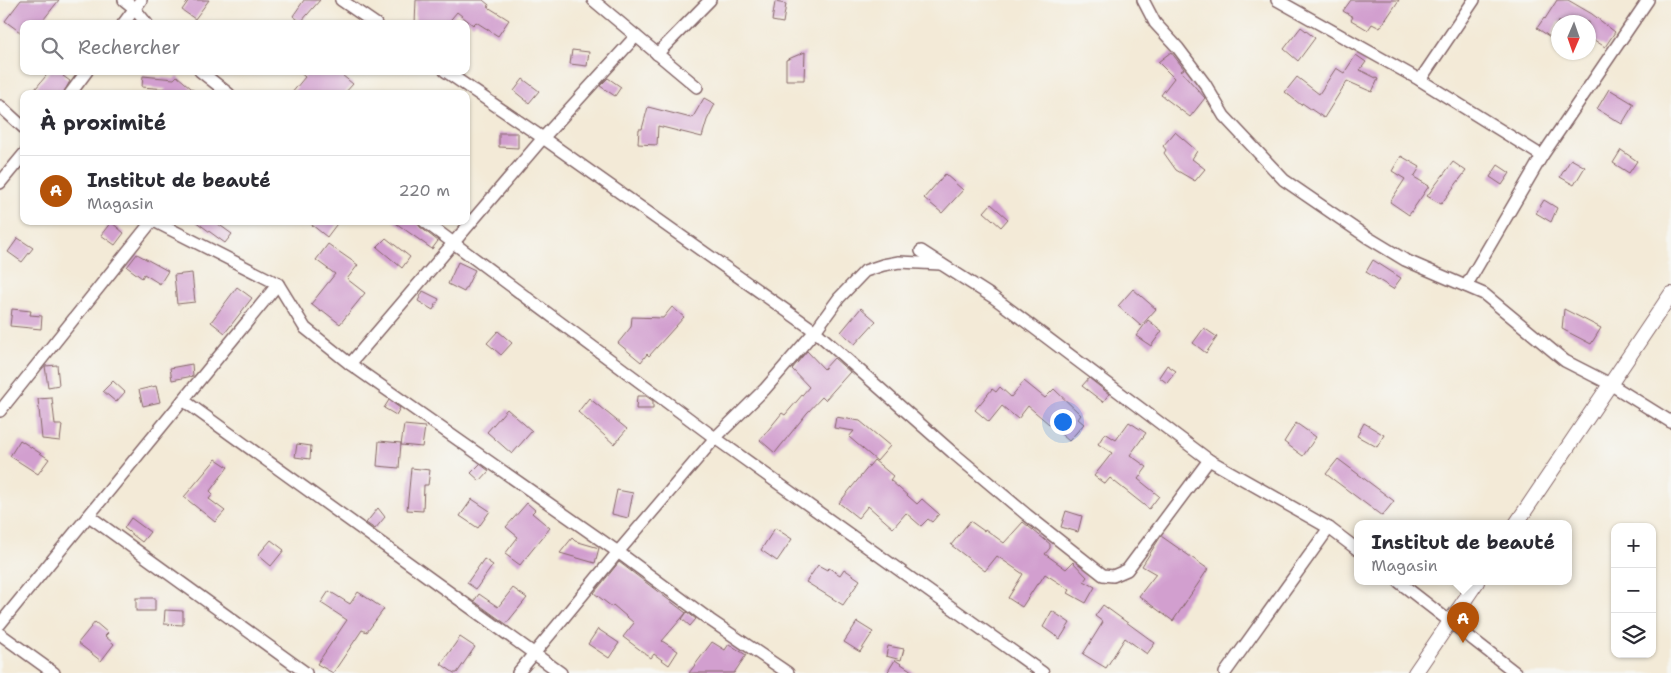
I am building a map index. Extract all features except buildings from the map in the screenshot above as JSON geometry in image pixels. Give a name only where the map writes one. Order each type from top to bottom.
[{"type":"street","points":[[124,0],[138,4],[145,20]]},
{"type":"street","points":[[341,0],[370,20]]},
{"type":"street","points":[[593,0],[697,88]]},
{"type":"street","points":[[657,54],[710,0]]},
{"type":"street","points":[[1143,0],[1155,23],[1178,48],[1224,116],[1284,180],[1359,232],[1405,260],[1484,294],[1565,361],[1610,384],[1671,422]]},
{"type":"street","points":[[1420,80],[1474,0]]},
{"type":"street","points":[[1466,286],[1542,156],[1648,0]]},
{"type":"street","points":[[1283,2],[1420,80],[1542,156]]},
{"type":"street","points":[[125,20],[138,4]]},
{"type":"street","points":[[470,224],[543,138],[636,36]]},
{"type":"street","points":[[73,90],[84,75]]},
{"type":"street","points":[[205,75],[224,90]]},
{"type":"street","points":[[451,75],[816,331],[959,458],[1103,575],[1113,576],[1127,570],[1209,460]]},
{"type":"street","points":[[0,106],[20,124]]},
{"type":"street","points":[[0,183],[20,159]]},
{"type":"street","points":[[0,411],[150,225]]},
{"type":"street","points":[[161,225],[278,284],[305,328],[350,364],[618,552],[710,620],[788,673]]},
{"type":"street","points":[[429,225],[715,438],[1043,673]]},
{"type":"street","points":[[350,364],[469,225]]},
{"type":"street","points":[[921,251],[993,297],[1209,460],[1329,528],[1354,547]]},
{"type":"street","points":[[518,673],[715,438],[765,389],[816,331],[839,298],[865,272],[883,265],[899,262],[941,264]]},
{"type":"street","points":[[0,624],[278,284]]},
{"type":"street","points":[[1519,520],[1671,294]]},
{"type":"street","points":[[183,400],[561,673]]},
{"type":"street","points":[[88,516],[306,673]]},
{"type":"street","points":[[1225,673],[1329,528]]},
{"type":"street","points":[[1403,585],[1516,673]]},
{"type":"street","points":[[1415,673],[1475,585]]},
{"type":"street","points":[[0,634],[54,673]]},
{"type":"place","name":"Institut de beauté","points":[[1463,643]]}]
